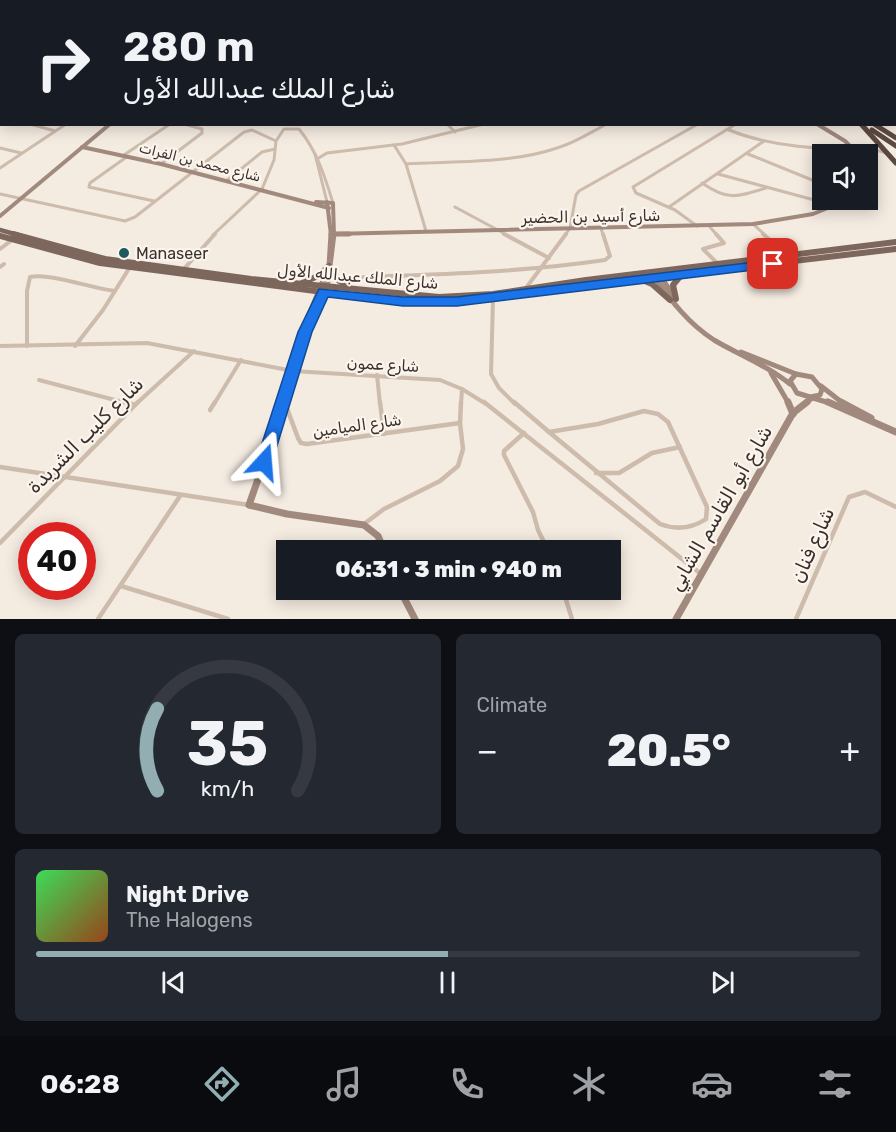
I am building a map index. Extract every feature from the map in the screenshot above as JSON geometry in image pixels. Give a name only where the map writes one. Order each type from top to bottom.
[{"type":"highway","points":[[863,126],[896,163]]},
{"type":"highway","points":[[864,126],[896,146]]},
{"type":"highway","points":[[877,126],[896,138]]},
{"type":"main road","name":"شارع الملك عبدالله الأول","points":[[0,230],[95,257],[323,289],[439,297],[493,296],[526,289],[896,243]]},
{"type":"main road","name":"شارع الملك عبدالله الأول","points":[[0,236],[91,261],[421,302],[493,296],[638,279],[656,274],[682,274],[896,249]]},
{"type":"main road","points":[[852,248],[857,254]]},
{"type":"main road","points":[[298,284],[331,268],[336,278],[356,291]]},
{"type":"main road","points":[[674,302],[673,285],[682,274]]},
{"type":"main road","points":[[638,279],[652,284],[674,302]]},
{"type":"street","points":[[37,126],[56,131]]},
{"type":"street","points":[[0,168],[63,126]]},
{"type":"street","points":[[0,216],[108,126]]},
{"type":"street","points":[[154,201],[89,187],[90,183],[167,126]]},
{"type":"street","points":[[161,164],[202,133],[202,129],[191,126]]},
{"type":"street","points":[[449,126],[455,133]]},
{"type":"street","points":[[317,159],[324,154],[394,145],[455,133],[478,126]]},
{"type":"street","points":[[406,164],[502,158],[538,153],[562,147],[603,126]]},
{"type":"street","points":[[526,289],[570,228],[575,197],[579,191],[694,126]]},
{"type":"street","points":[[698,226],[669,207],[636,193],[633,187],[733,126]]},
{"type":"street","points":[[818,126],[846,144]]},
{"type":"street","points":[[183,270],[215,233],[262,189],[271,172],[276,141],[284,129],[299,129],[311,147],[318,151],[340,151]]},
{"type":"street","points":[[0,194],[120,221],[135,217],[190,172],[246,131],[252,130],[276,141]]},
{"type":"street","points":[[728,130],[765,141],[812,149]]},
{"type":"street","points":[[669,207],[765,141]]},
{"type":"street","points":[[394,145],[406,164],[426,231]]},
{"type":"street","name":"شارع محمد بن الفرات","points":[[82,147],[161,164],[329,208]]},
{"type":"street","points":[[878,149],[883,147]]},
{"type":"street","points":[[0,148],[21,153]]},
{"type":"street","points":[[226,181],[262,152],[275,149]]},
{"type":"street","points":[[318,151],[327,151]]},
{"type":"street","points":[[249,505],[285,403],[305,332],[331,268],[333,234],[330,202],[317,159],[318,151]]},
{"type":"street","points":[[318,151],[314,156],[330,202],[333,234]]},
{"type":"street","points":[[878,151],[888,154]]},
{"type":"street","points":[[747,154],[812,180]]},
{"type":"street","points":[[718,174],[812,199]]},
{"type":"street","points":[[702,183],[719,196],[729,198],[767,188]]},
{"type":"street","name":"شارع محمد بن الفرات","points":[[311,202],[330,202]]},
{"type":"street","points":[[455,207],[549,258]]},
{"type":"street","name":"شارع أسيد بن الحضير","points":[[333,234],[753,224],[814,215],[828,210]]},
{"type":"street","points":[[753,224],[779,248],[782,253],[781,257]]},
{"type":"street","points":[[709,226],[724,243],[703,249],[718,264]]},
{"type":"street","points":[[336,278],[377,275],[429,276],[542,269],[608,259],[610,256],[601,228]]},
{"type":"street","points":[[0,249],[12,240]]},
{"type":"street","points":[[779,248],[798,255]]},
{"type":"street","points":[[75,346],[101,313],[130,267]]},
{"type":"street","points":[[27,346],[27,291],[30,277],[42,274],[91,288],[115,291]]},
{"type":"street","points":[[656,274],[674,302],[702,331],[768,369],[790,384],[802,396],[831,403],[896,432]]},
{"type":"street","points":[[493,296],[491,374],[499,388],[548,432],[595,473],[660,524],[668,528],[689,528],[706,519],[707,507],[668,422],[650,411],[634,412],[598,424],[548,432]]},
{"type":"street","name":"شارع عمون","points":[[0,346],[143,343],[195,350],[293,371],[435,379],[462,389],[490,406],[702,575]]},
{"type":"street","name":"شارع كليب الشريدة","points":[[0,543],[135,405],[195,350]]},
{"type":"street","points":[[739,352],[782,370],[810,376],[839,401],[885,427]]},
{"type":"street","points":[[210,410],[241,360]]},
{"type":"street","points":[[768,369],[783,391],[793,414]]},
{"type":"street","points":[[790,384],[791,378],[799,374]]},
{"type":"street","points":[[377,375],[384,434]]},
{"type":"street","points":[[39,380],[135,405]]},
{"type":"street","points":[[812,398],[822,392],[821,385]]},
{"type":"street","points":[[364,525],[384,509],[451,473],[458,466],[463,449],[460,423],[462,389]]},
{"type":"street","name":"شارع أبو القاسم الشابي","points":[[793,414],[792,406],[796,396],[794,390]]},
{"type":"street","name":"شارع أبو القاسم الشابي","points":[[676,619],[793,414],[812,398]]},
{"type":"street","name":"شارع الميامين","points":[[285,403],[301,443],[321,444],[460,423]]},
{"type":"street","points":[[524,433],[504,451],[504,455],[533,512],[543,540]]},
{"type":"street","points":[[595,473],[619,473],[652,453],[680,447]]},
{"type":"street","points":[[0,467],[364,525],[380,540]]},
{"type":"street","name":"شارع فنان","points":[[796,619],[849,497],[865,492],[896,507]]},
{"type":"street","points":[[98,619],[180,496]]},
{"type":"street","points":[[122,586],[228,619]]},
{"type":"street","points":[[405,600],[415,619]]},
{"type":"street","points":[[566,600],[572,619]]},
{"type":"place","name":"Manaseer","points":[[124,253]]},
{"type":"route","points":[[264,462],[285,403],[305,332],[324,292],[403,301],[457,302],[773,264]]}]
